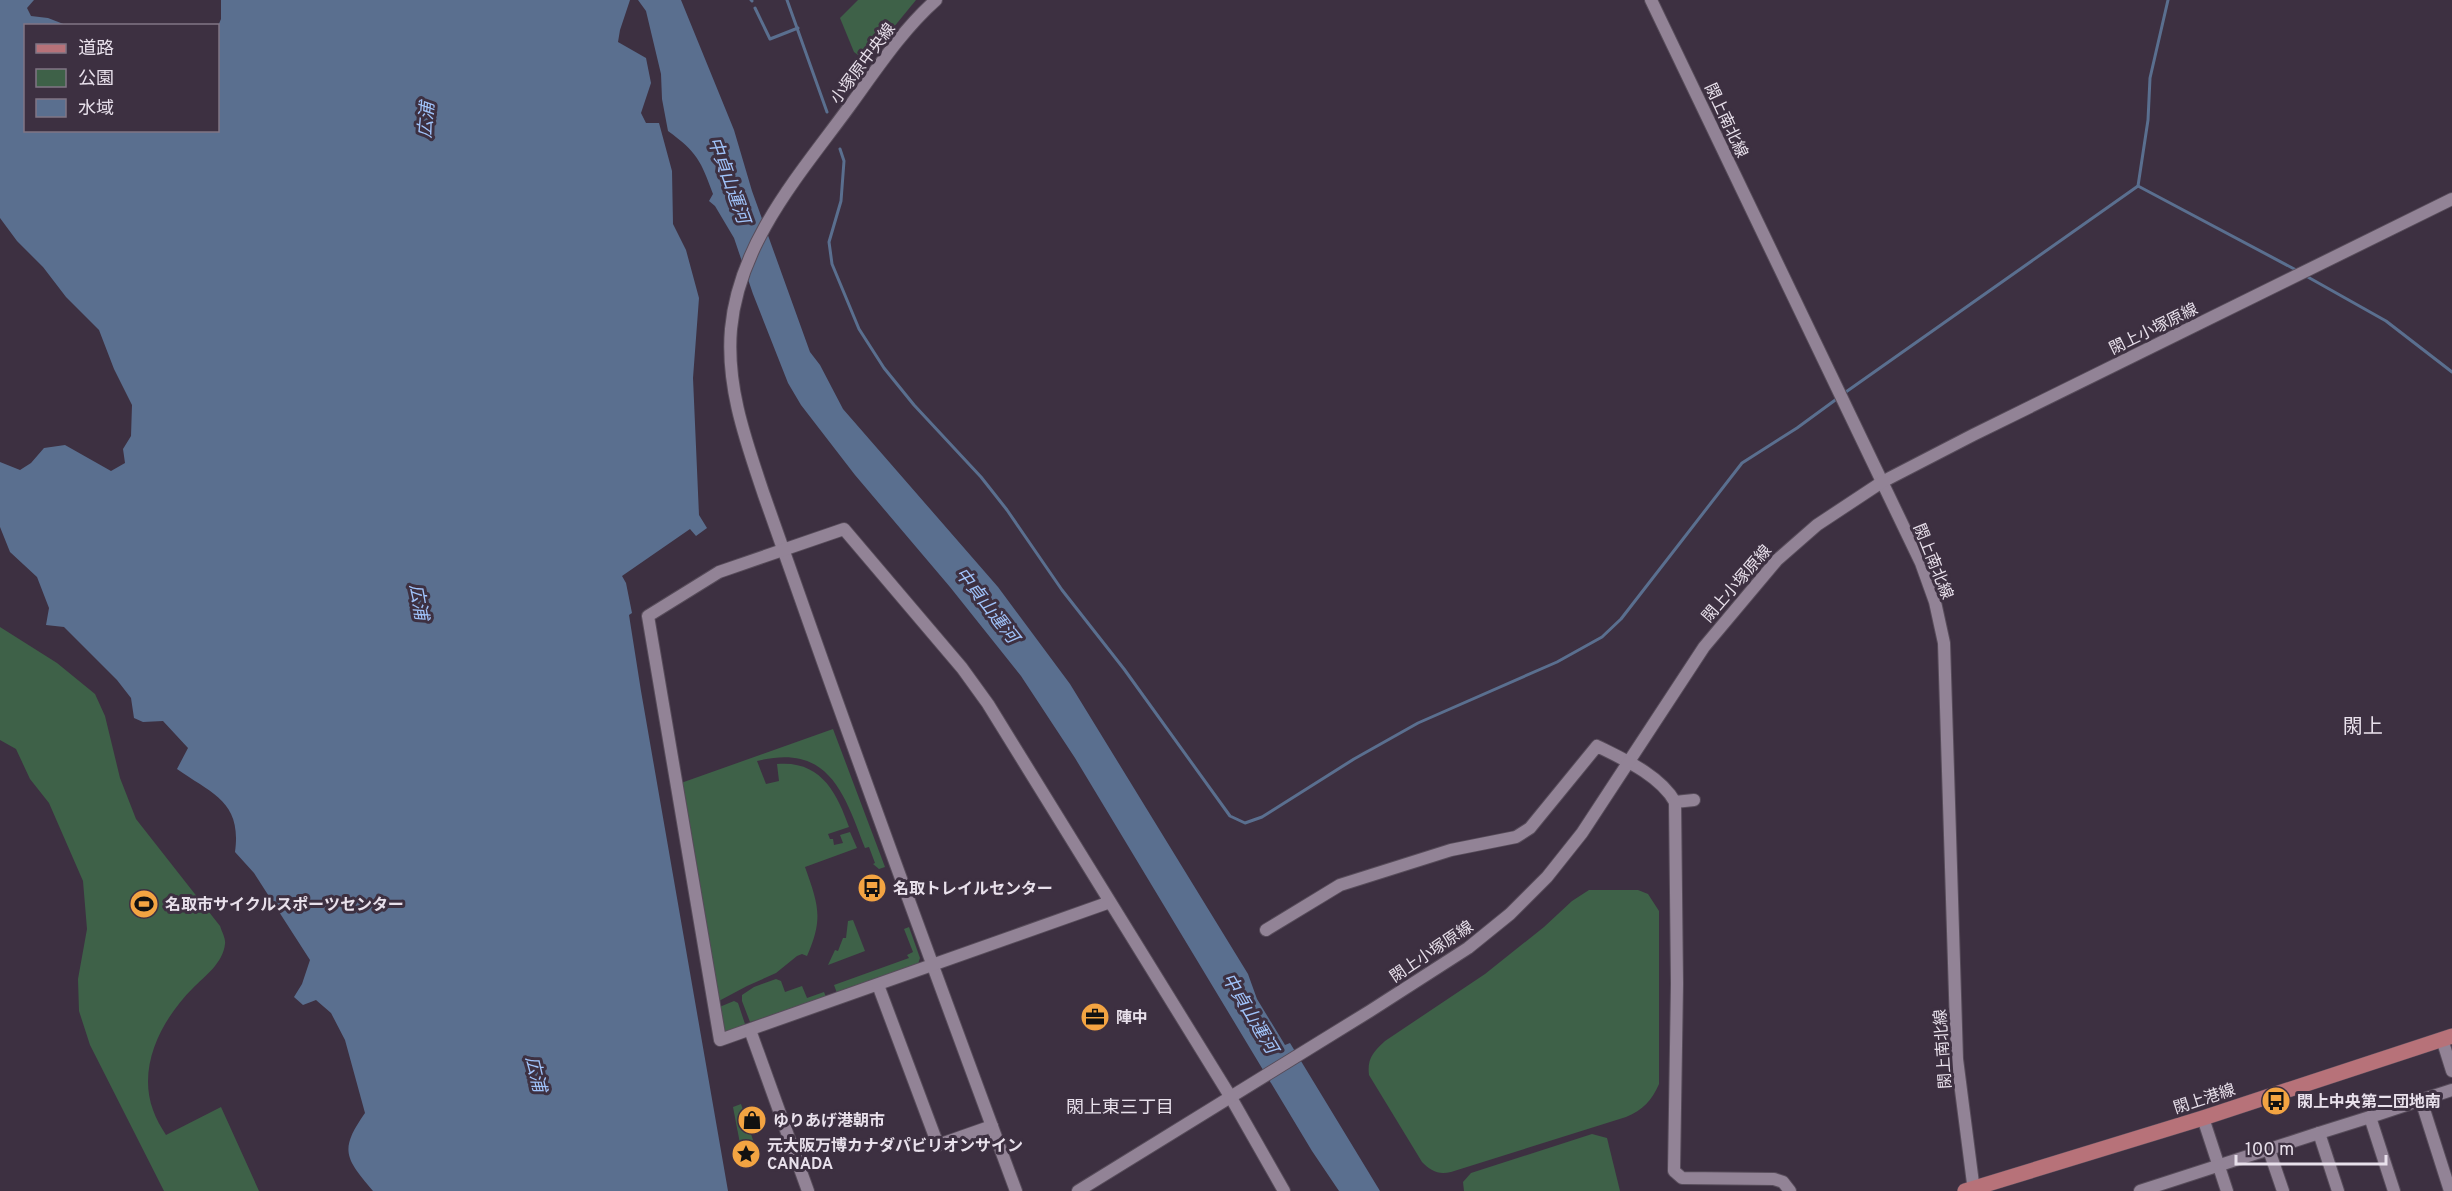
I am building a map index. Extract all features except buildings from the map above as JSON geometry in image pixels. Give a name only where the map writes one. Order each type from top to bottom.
[{"type":"main road","name":"閖上港線","points":[[1971,1190],[2203,1118],[2447,1037]]},
{"type":"street","name":"小塚原中央線","points":[[783,551],[747,443],[733,389],[730,358],[732,327],[739,290],[749,260],[775,211],[826,137],[901,38],[936,0]]},
{"type":"street","name":"閖上南北線","points":[[1651,0],[1921,562],[1935,602],[1944,643],[1958,1059],[1971,1190]]},
{"type":"street","name":"閖上小塚原線","points":[[1230,1096],[1468,948],[1510,914],[1547,877],[1575,842],[1704,647],[1777,560],[1817,525],[1882,482],[2452,200]]},
{"type":"street","points":[[1110,902],[720,1040],[648,616],[719,572],[844,529],[988,704],[1230,1096],[1284,1191]]},
{"type":"street","points":[[783,551],[1016,1191]]},
{"type":"street","points":[[1266,930],[1341,885],[1451,850],[1516,837],[1530,828],[1597,746],[1628,763],[1666,789],[1675,801],[1677,984],[1674,1171],[1682,1178],[1774,1179],[1783,1182],[1790,1191]]},
{"type":"street","points":[[1675,801],[1694,800]]},
{"type":"street","points":[[878,985],[938,1145],[992,1126]]},
{"type":"street","points":[[750,1030],[808,1191]]},
{"type":"street","points":[[2447,1037],[2452,1071]]},
{"type":"street","points":[[2140,1191],[2168,1187],[2219,1165],[2452,1090]]},
{"type":"street","points":[[1078,1191],[1230,1096]]},
{"type":"street","points":[[2421,1100],[2450,1191]]},
{"type":"street","points":[[2370,1117],[2394,1191]]},
{"type":"street","points":[[2203,1118],[2227,1191]]},
{"type":"street","points":[[2319,1133],[2338,1191]]},
{"type":"street","points":[[2269,1150],[2283,1191]]},
{"type":"green space","points":[[858,0],[916,0],[866,61],[854,52],[840,18]]},
{"type":"green space","name":"名取市サイクルスポーツセンター","points":[[0,627],[57,663],[95,694],[105,716],[120,778],[136,819],[220,926],[225,942],[221,957],[213,969],[171,1014],[155,1044],[150,1060],[149,1093],[154,1113],[166,1135],[221,1107],[259,1191],[164,1191],[90,1045],[79,1011],[78,979],[87,929],[83,881],[49,803],[30,779],[16,749],[0,740]]},
{"type":"green space","points":[[833,729],[885,867],[879,869],[873,864],[875,863],[869,847],[865,848],[841,792],[830,777],[817,766],[801,759],[781,757],[757,761],[766,784],[779,781],[777,764],[805,767],[816,773],[833,791],[849,827],[828,834],[830,839],[833,839],[834,845],[843,843],[840,835],[850,832],[857,848],[805,867],[817,911],[816,931],[807,956],[802,954],[797,956],[776,973],[717,1002],[681,783]]},
{"type":"green space","points":[[1589,890],[1638,890],[1648,894],[1659,911],[1659,1084],[1656,1090],[1642,1108],[1626,1117],[1451,1172],[1438,1173],[1432,1170],[1422,1162],[1369,1075],[1372,1056],[1385,1041],[1485,974],[1544,927],[1572,901]]},
{"type":"green space","points":[[853,920],[865,951],[828,965],[835,950],[838,951],[843,938],[846,938],[848,921]]},
{"type":"green space","points":[[909,927],[920,958],[918,964],[837,993],[834,985],[909,958],[907,955],[913,952],[904,929]]},
{"type":"green space","points":[[776,979],[781,981],[785,992],[802,986],[807,998],[824,992],[826,997],[750,1022],[742,995],[754,987]]},
{"type":"green space","points":[[734,1001],[738,1003],[745,1024],[744,1027],[728,1033],[721,1029],[717,1008]]},
{"type":"green space","points":[[741,1104],[756,1149],[742,1154],[733,1107]]},
{"type":"green space","points":[[1592,1134],[1607,1138],[1620,1191],[1464,1191],[1463,1182],[1471,1173]]},
{"type":"water","name":"広浦","points":[[0,0],[34,0],[27,8],[31,16],[48,18],[63,24],[24,24],[24,132],[219,132],[221,0],[630,0],[618,42],[646,58],[651,83],[641,113],[646,123],[659,123],[672,171],[673,224],[686,250],[699,298],[693,378],[699,515],[707,528],[696,536],[690,529],[622,576],[626,583],[632,613],[629,615],[641,691],[728,1191],[373,1191],[356,1170],[351,1162],[349,1145],[351,1136],[365,1113],[345,1040],[331,1013],[316,1000],[303,1005],[294,997],[302,984],[310,960],[254,873],[235,852],[234,821],[229,810],[213,793],[177,769],[188,748],[163,721],[143,722],[134,718],[131,698],[117,680],[64,627],[46,625],[49,608],[37,577],[10,552],[0,527],[0,462],[20,470],[31,463],[44,448],[65,445],[111,471],[125,463],[123,449],[131,436],[132,405],[114,369],[99,330],[66,297],[0,218]]},
{"type":"water","name":"中貞山運河","points":[[638,0],[681,0],[734,130],[752,191],[810,352],[820,365],[843,409],[998,587],[1070,684],[1248,974],[1257,999],[1285,1045],[1290,1043],[1380,1191],[1339,1191],[1312,1151],[1075,758],[1021,676],[950,587],[855,475],[801,405],[788,383],[734,238],[715,206],[709,201],[713,194],[705,173],[692,151],[668,131],[662,99],[661,74],[646,11]]},
{"type":"waterway","points":[[787,0],[827,112]]},
{"type":"waterway","points":[[2138,186],[2148,120],[2150,78],[2168,0]]},
{"type":"waterway","points":[[755,8],[770,39],[798,28]]},
{"type":"waterway","points":[[840,149],[844,161],[841,201],[829,242],[832,264],[859,329],[884,368],[914,405],[981,477],[1007,510],[1062,590],[1124,669],[1230,816],[1245,823],[1262,817],[1354,759],[1418,723],[1557,662],[1602,637],[1621,619],[1742,463],[1797,428],[1838,398]]},
{"type":"waterway","points":[[1843,394],[2138,186],[2298,271]]},
{"type":"waterway","points":[[2306,276],[2386,321],[2452,372]]},
{"type":"place","name":"名取トレイルセンター","points":[[872,888]]},
{"type":"place","name":"名取市サイクルスポーツセンター","points":[[144,904]]},
{"type":"place","name":"陣中","points":[[1095,1017]]},
{"type":"place","name":"閖上中央第二団地南","points":[[2276,1101]]},
{"type":"place","name":"ゆりあげ港朝市","points":[[752,1120]]},
{"type":"place","name":"元大阪万博カナダパビリオンサイン CANADA","points":[[746,1154]]},
{"type":"district","name":"閖上","points":[[2363,726]]},
{"type":"district","name":"閖上東三丁目","points":[[1120,1107]]}]
